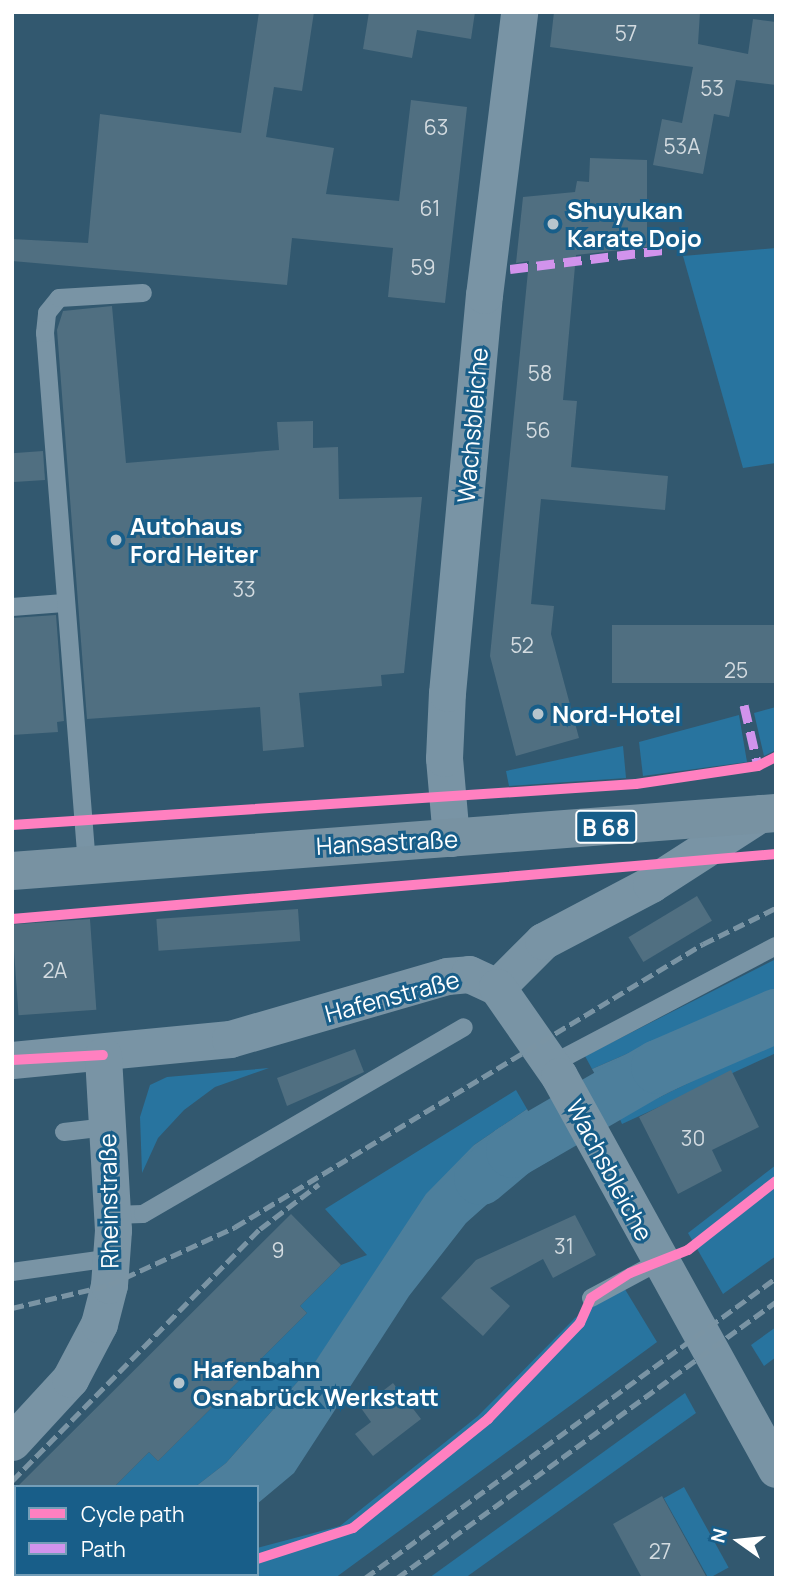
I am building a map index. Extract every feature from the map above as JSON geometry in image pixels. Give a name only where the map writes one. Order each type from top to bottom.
[{"type":"main road","name":"Hansastraße","points":[[12,871],[771,811]]},
{"type":"street","name":"Wachsbleiche","points":[[450,838],[444,758],[447,693],[484,295],[519,12]]},
{"type":"street","name":"Hafenstraße","points":[[12,1060],[103,1055],[278,1029],[447,976],[469,974],[497,987],[543,941],[651,884],[771,811]]},
{"type":"street","name":"Wachsbleiche","points":[[497,987],[555,1070],[776,1469]]},
{"type":"street","name":"Rheinstraße","points":[[12,1442],[70,1379],[99,1324],[111,1258],[112,1215],[103,1055]]},
{"type":"lane","points":[[86,865],[64,603],[47,313],[59,298],[143,293]]},
{"type":"lane","points":[[12,607],[64,603]]},
{"type":"lane","points":[[555,1070],[776,946]]},
{"type":"lane","points":[[112,1215],[143,1214],[464,1027]]},
{"type":"lane","points":[[64,1132],[107,1127]]},
{"type":"lane","points":[[12,1272],[111,1258]]},
{"type":"lane","points":[[591,1298],[660,1261]]},
{"type":"shaded area","points":[[776,248],[776,463],[743,468],[683,256]]},
{"type":"shaded area","points":[[776,707],[776,750],[764,756],[754,713]]},
{"type":"shaded area","points":[[739,715],[747,762],[643,776],[639,742]]},
{"type":"shaded area","points":[[623,746],[626,778],[509,786],[506,771]]},
{"type":"shaded area","points":[[776,959],[776,989],[592,1069],[585,1056]]},
{"type":"shaded area","points":[[776,989],[776,1040],[619,1117],[592,1069]]},
{"type":"shaded area","points":[[776,1040],[776,1053],[622,1124],[619,1117]]},
{"type":"shaded area","points":[[269,1068],[215,1087],[184,1110],[158,1138],[142,1173],[140,1117],[150,1085],[167,1077]]},
{"type":"shaded area","points":[[516,1090],[527,1109],[474,1145],[315,1362],[226,1463],[198,1485],[116,1485],[149,1452],[158,1461],[307,1313],[300,1306],[341,1265],[367,1255],[325,1209]]},
{"type":"shaded area","points":[[527,1109],[554,1158],[513,1181],[466,1223],[409,1296],[294,1473],[259,1502],[259,1485],[198,1485],[226,1463],[315,1362],[426,1194],[474,1145]]},
{"type":"shaded area","points":[[776,1165],[776,1256],[723,1294],[688,1233]]},
{"type":"shaded area","points":[[623,1286],[657,1342],[335,1578],[21,1578],[259,1576],[259,1547],[340,1526],[478,1416],[575,1318]]},
{"type":"shaded area","points":[[776,1327],[776,1357],[764,1366],[751,1345]]},
{"type":"shaded area","points":[[685,1393],[696,1413],[465,1578],[429,1578]]},
{"type":"shaded area","points":[[684,1487],[729,1567],[708,1578],[664,1498]]},
{"type":"building","points":[[259,12],[314,12],[302,91],[274,87],[266,137],[334,148],[326,194],[399,201],[411,100],[467,107],[445,303],[388,297],[393,248],[292,238],[287,285],[12,261],[12,239],[88,243],[100,114],[241,133]]},
{"type":"building","points":[[369,12],[475,12],[471,39],[417,30],[412,58],[363,49]]},
{"type":"building","points":[[554,12],[700,12],[698,44],[748,54],[753,19],[776,22],[776,85],[736,80],[729,117],[714,114],[703,174],[653,165],[662,119],[682,123],[693,67],[550,47]]},
{"type":"building","points":[[590,158],[647,160],[647,247],[576,255],[563,400],[577,401],[571,467],[668,476],[665,510],[541,499],[531,604],[554,606],[551,634],[579,738],[516,756],[490,656],[529,261],[516,263],[523,197],[575,192],[577,181],[589,182]]},
{"type":"building","points":[[112,306],[126,463],[279,450],[277,422],[313,421],[313,448],[338,447],[339,499],[422,497],[404,673],[381,675],[382,686],[299,693],[304,747],[263,751],[260,707],[87,719],[57,330],[63,311]]},
{"type":"building","points":[[43,451],[45,480],[14,482],[12,453]]},
{"type":"building","points":[[56,615],[64,721],[57,722],[58,732],[12,735],[12,618]]},
{"type":"building","points":[[612,625],[776,625],[776,683],[612,683]]},
{"type":"building","points":[[697,896],[712,921],[643,962],[628,937]]},
{"type":"building","points":[[298,909],[300,941],[159,951],[156,919]]},
{"type":"building","points":[[90,919],[96,1010],[19,1015],[12,924]]},
{"type":"building","points":[[355,1049],[364,1072],[287,1106],[277,1078]]},
{"type":"building","points":[[731,1070],[759,1127],[712,1150],[722,1171],[678,1194],[639,1117]]},
{"type":"building","name":"Hafenbahn Osnabrück Werkstatt","points":[[291,1214],[341,1265],[300,1306],[307,1313],[158,1461],[149,1452],[116,1485],[19,1485]]},
{"type":"building","points":[[575,1215],[596,1255],[553,1278],[543,1259],[490,1288],[510,1306],[483,1336],[441,1298],[476,1260]]},
{"type":"building","points":[[393,1383],[421,1419],[373,1456],[355,1434],[371,1422],[361,1408]]},
{"type":"building","points":[[662,1496],[707,1578],[642,1578],[613,1524]]},
{"type":"waterway","points":[[481,1178],[513,1151],[658,1067],[776,1016]]},
{"type":"railway","points":[[12,1308],[109,1285],[235,1227],[703,944],[776,908]]},
{"type":"railway","points":[[12,1481],[260,1229],[319,1184]]},
{"type":"railway","points":[[365,1578],[776,1278]]},
{"type":"railway","points":[[397,1578],[776,1302]]},
{"type":"marked path","points":[[510,269],[663,250]]},
{"type":"marked path","points":[[744,705],[758,766]]},
{"type":"cycle path","points":[[12,825],[636,784],[758,766],[776,757]]},
{"type":"cycle path","points":[[12,919],[776,854]]},
{"type":"cycle path","points":[[12,1060],[103,1055]]},
{"type":"cycle path","points":[[259,1558],[353,1528],[488,1419],[580,1323],[591,1298],[630,1273],[688,1250],[776,1181]]},
{"type":"place","name":"Shuyukan Karate Dojo","points":[[553,224]]},
{"type":"place","name":"Autohaus Ford Heiter","points":[[116,540]]},
{"type":"place","name":"Nord-Hotel","points":[[538,714]]},
{"type":"place","name":"Hafenbahn Osnabrück Werkstatt","points":[[179,1383]]}]
